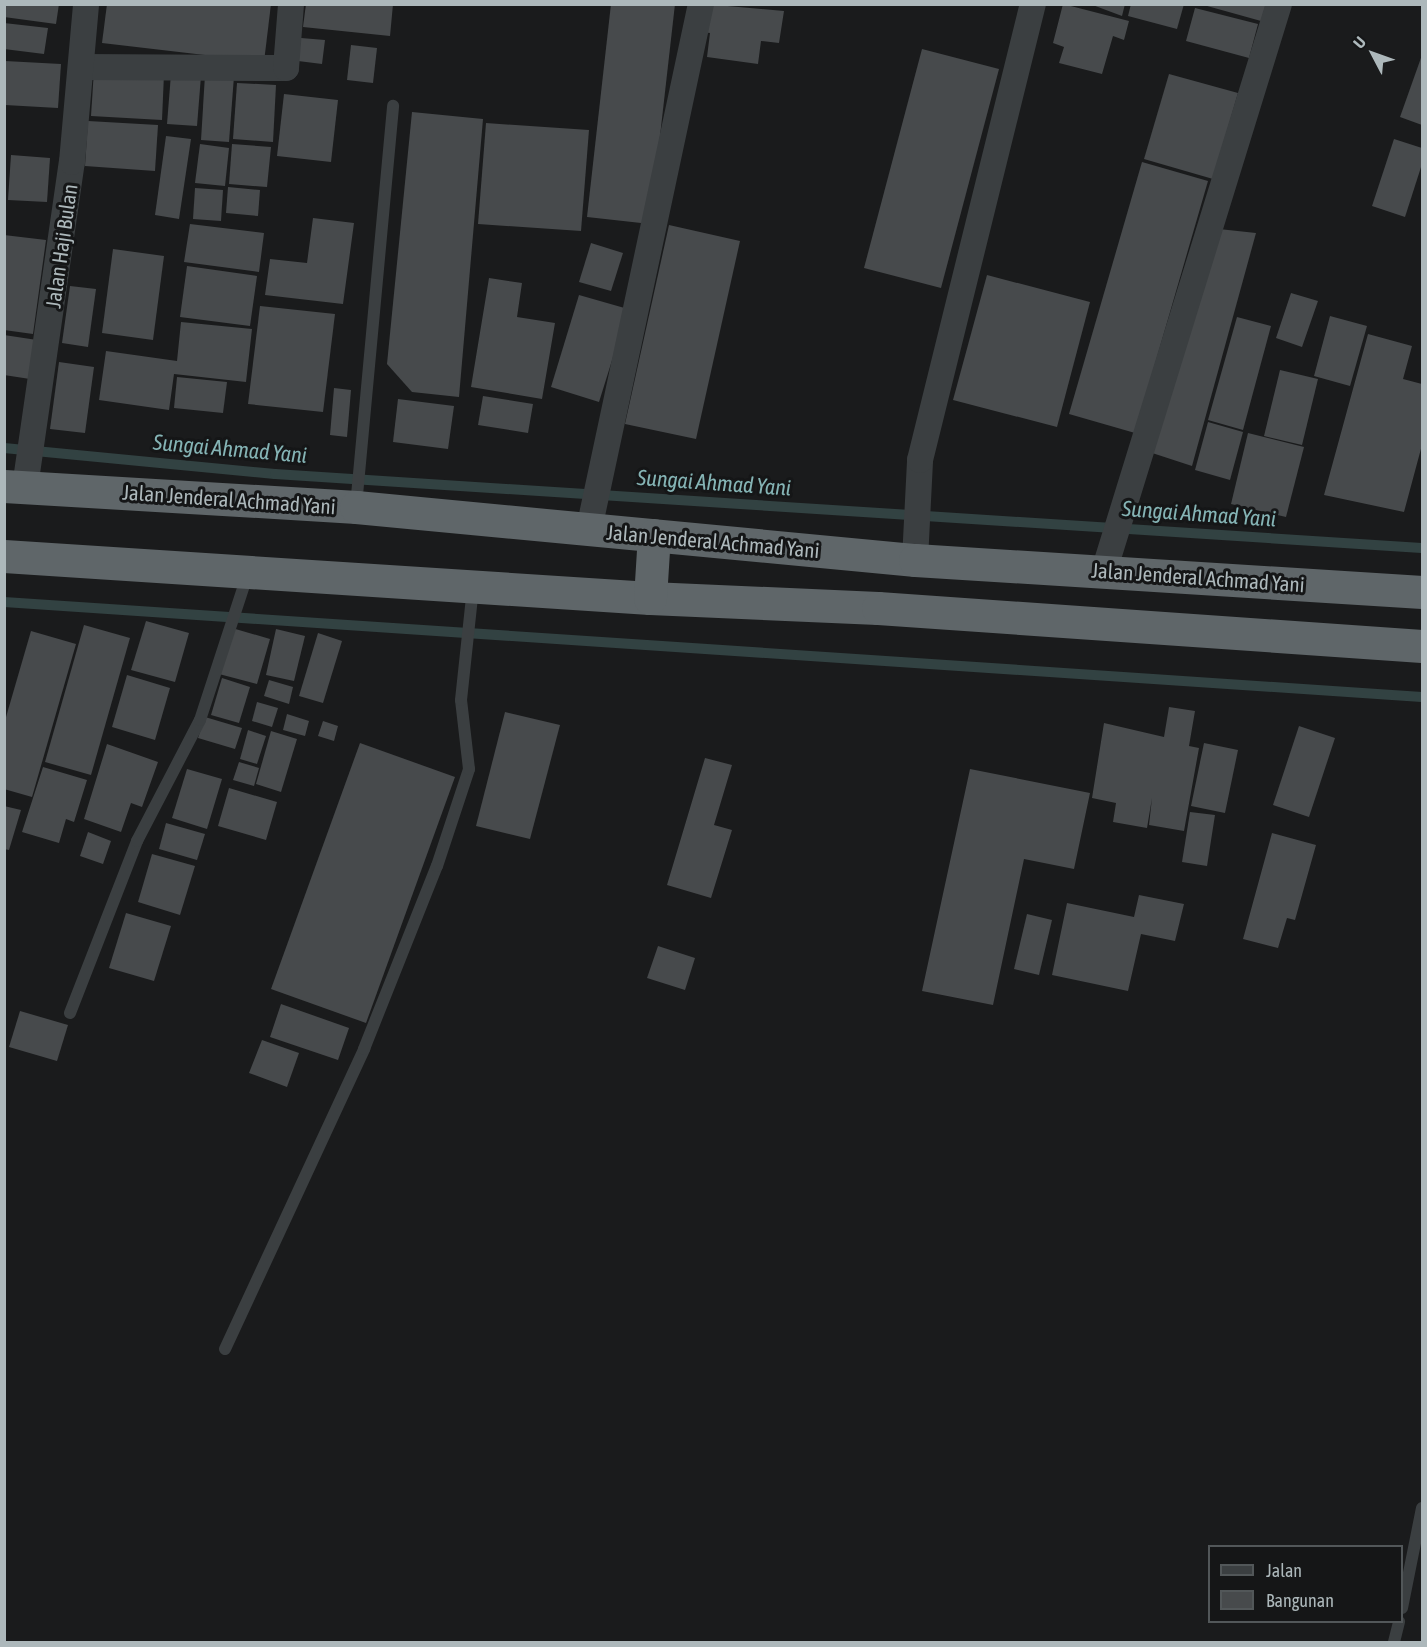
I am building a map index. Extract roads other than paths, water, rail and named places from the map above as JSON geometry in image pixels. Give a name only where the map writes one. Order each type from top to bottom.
[{"type":"highway","name":"Jalan Jenderal Achmad Yani","points":[[19,480],[356,507],[915,560],[1108,558],[1422,592]]},
{"type":"highway","points":[[650,598],[654,535]]},
{"type":"highway","points":[[4,556],[249,569],[650,598],[878,608],[1422,646]]},
{"type":"street","name":"Jalan Haji Bulan","points":[[19,480],[33,435],[55,296],[86,4]]},
{"type":"street","points":[[81,67],[286,68],[291,4]]},
{"type":"street","points":[[589,529],[701,4]]},
{"type":"street","points":[[915,560],[920,460],[1033,4]]},
{"type":"street","points":[[1108,558],[1279,4]]},
{"type":"lane","points":[[356,507],[393,106]]},
{"type":"lane","points":[[70,1013],[137,841],[200,720],[249,569]]},
{"type":"lane","points":[[225,1349],[364,1049],[437,866],[469,769],[461,700],[473,585]]},
{"type":"lane","points":[[1403,1598],[1422,1508]]},
{"type":"lane","points":[[1394,1642],[1399,1623]]},
{"type":"waterway","name":"Sungai Ahmad Yani","points":[[4,448],[275,474],[1422,548]]},
{"type":"waterway","name":"Sungai Ahmad Yani","points":[[4,602],[1422,697]]}]
